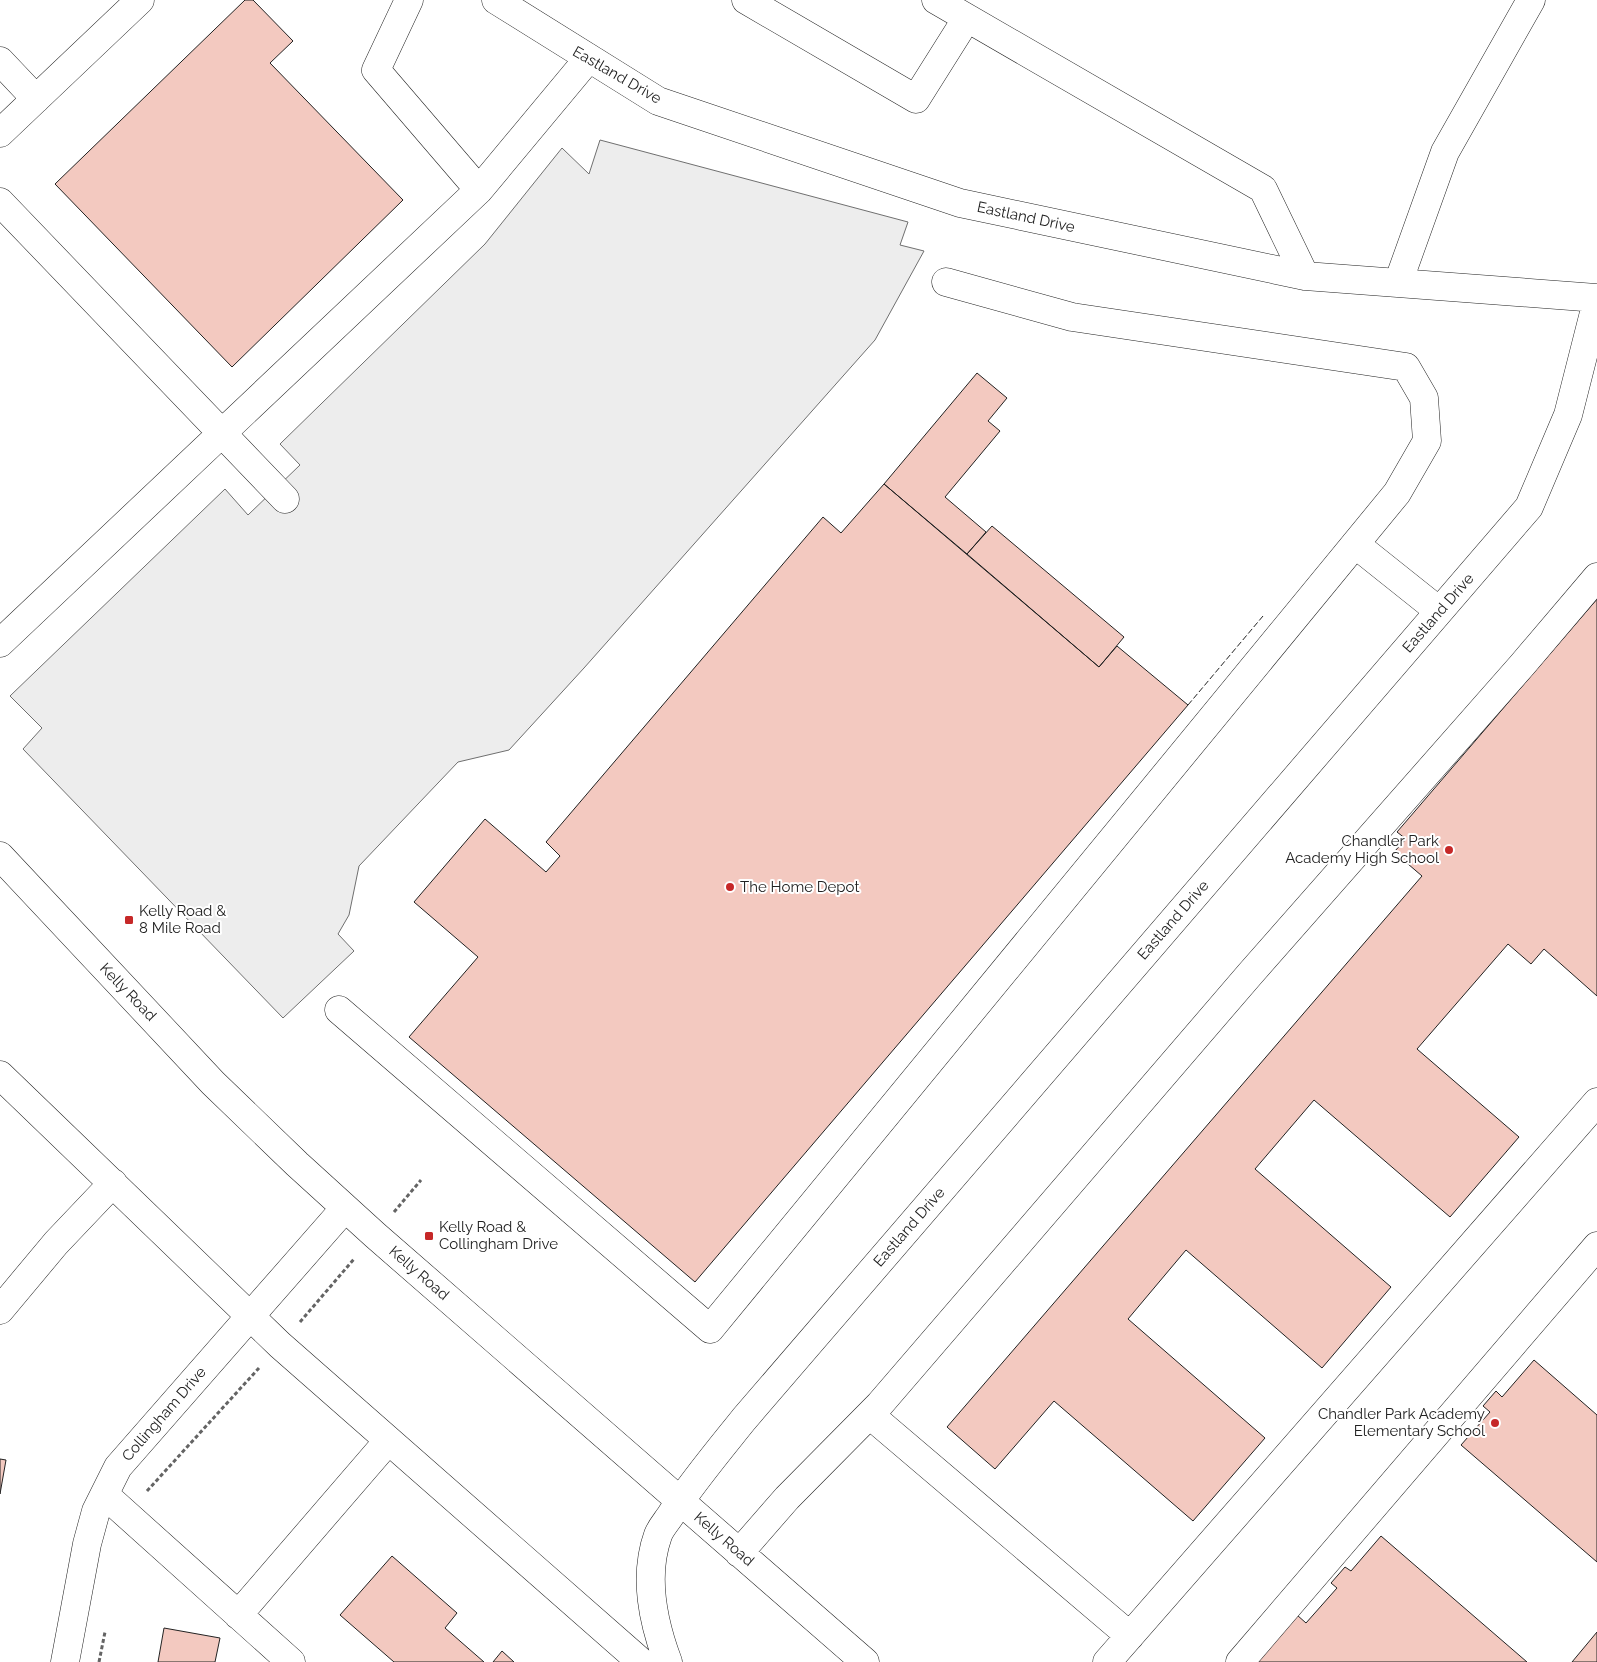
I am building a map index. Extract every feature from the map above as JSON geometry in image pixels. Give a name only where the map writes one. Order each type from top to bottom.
[{"type":"street","points":[[0,133],[140,0]]},
{"type":"street","points":[[410,0],[376,70],[479,190]]},
{"type":"street","name":"Eastland Drive","points":[[496,0],[658,101],[960,203],[1305,276],[1597,299],[1568,415],[1529,507],[751,1411],[680,1501],[659,1533],[653,1552],[650,1573],[650,1595],[660,1642],[668,1662]]},
{"type":"street","points":[[746,0],[916,99],[967,18]]},
{"type":"street","points":[[936,0],[1263,189],[1305,276]]},
{"type":"street","points":[[1398,283],[1445,152],[1531,0]]},
{"type":"street","points":[[0,644],[479,190],[588,58]]},
{"type":"street","points":[[0,61],[36,99]]},
{"type":"street","points":[[0,202],[285,499]]},
{"type":"street","points":[[339,1010],[710,1329],[1397,493],[1427,441],[1424,398],[1406,367],[1072,317],[946,282]]},
{"type":"street","points":[[1355,544],[1439,611]]},
{"type":"street","points":[[739,1553],[787,1498],[870,1414],[1250,974],[1523,664],[1597,577]]},
{"type":"street","name":"Kelly Road","points":[[0,856],[214,1083],[345,1208],[865,1662]]},
{"type":"street","points":[[0,1075],[280,1345],[641,1662]]},
{"type":"street","points":[[1107,1662],[1597,1102]]},
{"type":"street","points":[[0,1310],[56,1243],[113,1183]]},
{"type":"street","name":"Collingham Drive","points":[[65,1662],[96,1511],[118,1467],[345,1208]]},
{"type":"street","points":[[1240,1662],[1597,1246]]},
{"type":"street","points":[[870,1414],[1130,1636]]},
{"type":"street","points":[[238,1615],[388,1441]]},
{"type":"street","points":[[105,1495],[291,1662]]},
{"type":"path","points":[[126,1515],[280,1345],[376,1235],[421,1180]]},
{"type":"path","points":[[99,1662],[106,1623]]},
{"type":"shaded area","points":[[600,140],[908,222],[900,245],[924,251],[875,340],[509,750],[458,762],[359,866],[349,915],[338,934],[354,951],[283,1018],[23,749],[42,728],[10,696],[225,489],[248,515],[300,465],[280,444],[485,244],[562,148],[589,174]]},
{"type":"building","points":[[245,0],[253,0],[293,41],[270,63],[403,200],[232,367],[55,184]]},
{"type":"building","points":[[977,373],[1007,398],[988,421],[1000,431],[945,497],[986,532],[967,554],[884,484]]},
{"type":"building","name":"The Home Depot","points":[[884,484],[1099,667],[1117,646],[1188,705],[695,1282],[409,1037],[478,957],[414,902],[485,819],[546,872],[560,856],[546,842],[823,517],[841,533]]},
{"type":"building","points":[[992,526],[1124,637],[1099,667],[967,554]]},
{"type":"building","points":[[1597,599],[1597,996],[1544,949],[1531,964],[1508,944],[1417,1049],[1519,1137],[1450,1217],[1314,1100],[1255,1169],[1391,1287],[1322,1368],[1186,1250],[1128,1319],[1265,1438],[1193,1521],[1054,1401],[995,1469],[947,1427],[1422,876],[1394,852],[1406,839],[1397,832]]},
{"type":"building","points":[[1534,1360],[1597,1415],[1597,1562],[1461,1445],[1490,1412],[1483,1406],[1496,1391],[1502,1397]]},
{"type":"building","points":[[0,1459],[6,1460],[0,1494]]},
{"type":"building","points":[[1381,1536],[1527,1662],[1257,1662],[1297,1615],[1306,1623],[1337,1588],[1331,1583],[1345,1567],[1351,1571]]},
{"type":"building","points":[[392,1556],[457,1613],[445,1628],[484,1662],[394,1662],[340,1615]]},
{"type":"building","points":[[164,1628],[220,1638],[215,1662],[158,1662]]},
{"type":"building","points":[[1597,1632],[1597,1662],[1572,1662]]},
{"type":"building","points":[[502,1651],[514,1662],[493,1662]]},
{"type":"fence","points":[[1188,705],[1263,616]]},
{"type":"place","name":"Chandler Park Academy High School","points":[[1449,850]]},
{"type":"place","name":"The Home Depot","points":[[730,887]]},
{"type":"place","name":"Kelly Road & 8 Mile Road","points":[[129,920]]},
{"type":"place","name":"Kelly Road & Collingham Drive","points":[[429,1236]]},
{"type":"place","name":"Chandler Park Academy Elementary School","points":[[1495,1423]]}]
